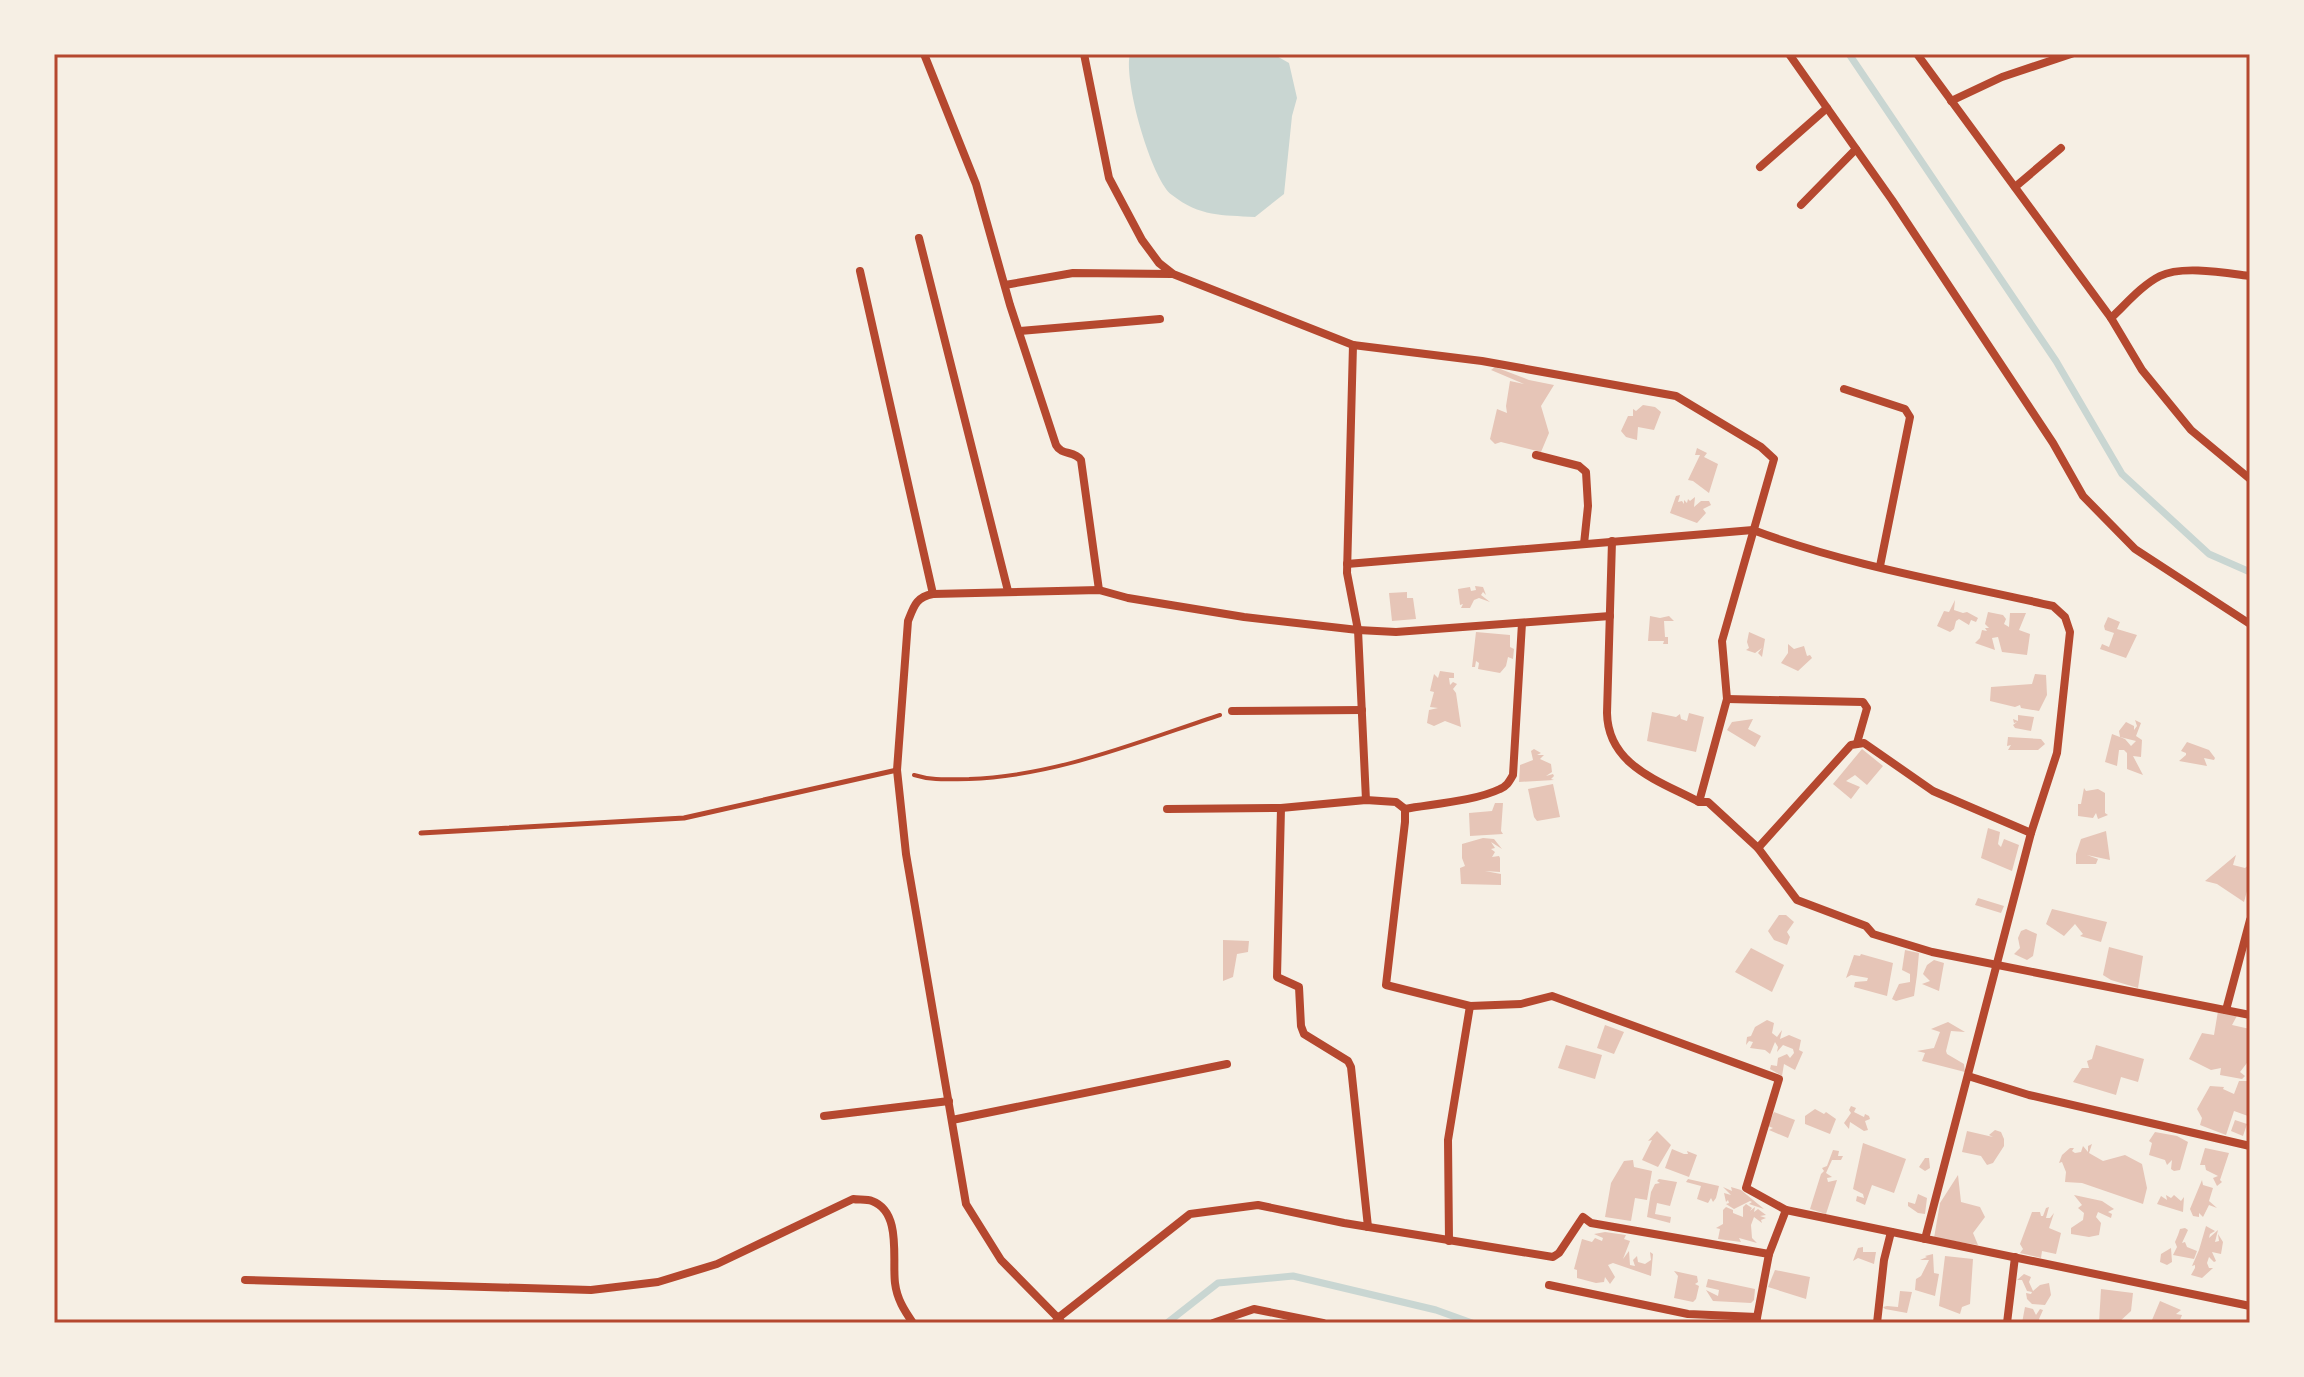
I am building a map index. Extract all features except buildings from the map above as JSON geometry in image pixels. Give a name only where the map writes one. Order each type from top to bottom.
[{"type":"street","points":[[924,54],[971,170],[1056,445],[1059,450],[1075,454],[1081,460],[1099,590]]},
{"type":"street","points":[[1084,54],[1109,178],[1142,240],[1159,263],[1173,274],[1353,345],[1482,361],[1676,396],[1761,447],[1774,459],[1722,641],[1727,699],[1699,802]]},
{"type":"street","points":[[1789,54],[2053,443],[2083,496],[2135,549],[2250,624]]},
{"type":"street","points":[[1917,54],[2111,318],[2142,370],[2191,430],[2250,479]]},
{"type":"street","points":[[1951,101],[2002,77],[2071,54]]},
{"type":"street","points":[[1760,167],[1827,108]]},
{"type":"street","points":[[2015,187],[2061,148]]},
{"type":"street","points":[[1801,205],[1856,149]]},
{"type":"street","points":[[919,238],[1008,591]]},
{"type":"street","points":[[860,271],[933,594]]},
{"type":"street","points":[[2111,318],[2147,284],[2163,274],[2208,271],[2250,276]]},
{"type":"street","points":[[1005,285],[1073,273],[1173,274]]},
{"type":"street","points":[[1020,331],[1160,319]]},
{"type":"street","points":[[1353,345],[1347,564],[1358,630],[1366,800]]},
{"type":"street","points":[[1844,389],[1905,409],[1910,417],[1880,566]]},
{"type":"street","points":[[1536,455],[1579,466],[1586,472],[1588,506],[1584,544]]},
{"type":"street","points":[[1347,564],[1753,530],[1787,543],[2053,606],[2065,617],[2070,632],[2057,753],[2031,833],[1925,1239]]},
{"type":"street","points":[[1612,541],[1607,724],[1614,744],[1630,765],[1699,802],[1708,802],[1758,848],[1797,900],[1866,926],[1873,934],[1932,952],[2250,1015]]},
{"type":"street","points":[[1610,616],[1396,632],[1244,617],[1128,598],[1099,590],[922,596],[915,603],[908,621],[897,770],[906,854],[966,1204],[1001,1260],[1058,1321],[1190,1214],[1258,1205],[1368,1227],[1553,1257],[1583,1217],[1591,1223],[1769,1254]]},
{"type":"street","points":[[1167,809],[1281,808],[1366,800],[1396,802],[1405,809],[1499,790],[1508,785],[1513,775],[1522,623]]},
{"type":"street","points":[[1727,699],[1863,702],[1867,708],[1857,743]]},
{"type":"street","points":[[1232,711],[1362,710]]},
{"type":"street","points":[[1758,848],[1851,745],[1857,743],[1864,743],[1933,791],[2031,833]]},
{"type":"street","points":[[1281,808],[1277,977],[1297,985],[1301,991],[1301,1026],[1304,1034],[1348,1061],[1351,1067],[1368,1227]]},
{"type":"street","points":[[1405,809],[1386,985],[1470,1006],[1521,1004],[1552,996],[1779,1079],[1746,1188],[1786,1210],[2250,1306]]},
{"type":"street","points":[[2226,1010],[2250,920]]},
{"type":"street","points":[[1449,1241],[1448,1140],[1470,1006]]},
{"type":"street","points":[[952,1120],[1227,1064]]},
{"type":"street","points":[[1968,1076],[2029,1095],[2250,1146]]},
{"type":"street","points":[[824,1116],[949,1101]]},
{"type":"street","points":[[245,1280],[591,1290],[658,1282],[717,1264],[853,1199],[874,1202],[888,1216],[895,1241],[895,1282],[900,1303],[913,1323]]},
{"type":"street","points":[[1549,1285],[1688,1314],[1756,1320],[1769,1254],[1786,1210]]},
{"type":"street","points":[[1877,1323],[1884,1260],[1891,1232]]},
{"type":"street","points":[[2007,1323],[2015,1257]]},
{"type":"street","points":[[1213,1323],[1254,1309],[1323,1323]]},
{"type":"lane","points":[[421,833],[684,818],[897,770]]},
{"type":"path","points":[[897,770],[930,780],[997,778],[1069,765],[1232,711]]},
{"type":"shaded area","points":[[1130,54],[1273,54],[1289,63],[1297,98],[1292,116],[1284,194],[1255,217],[1202,211],[1172,195],[1156,170],[1140,128],[1131,84]]},
{"type":"waterway","points":[[1849,54],[2056,361],[2122,474],[2209,554],[2250,572]]},
{"type":"waterway","points":[[1167,1323],[1218,1283],[1293,1276],[1436,1310],[1472,1323]]}]
